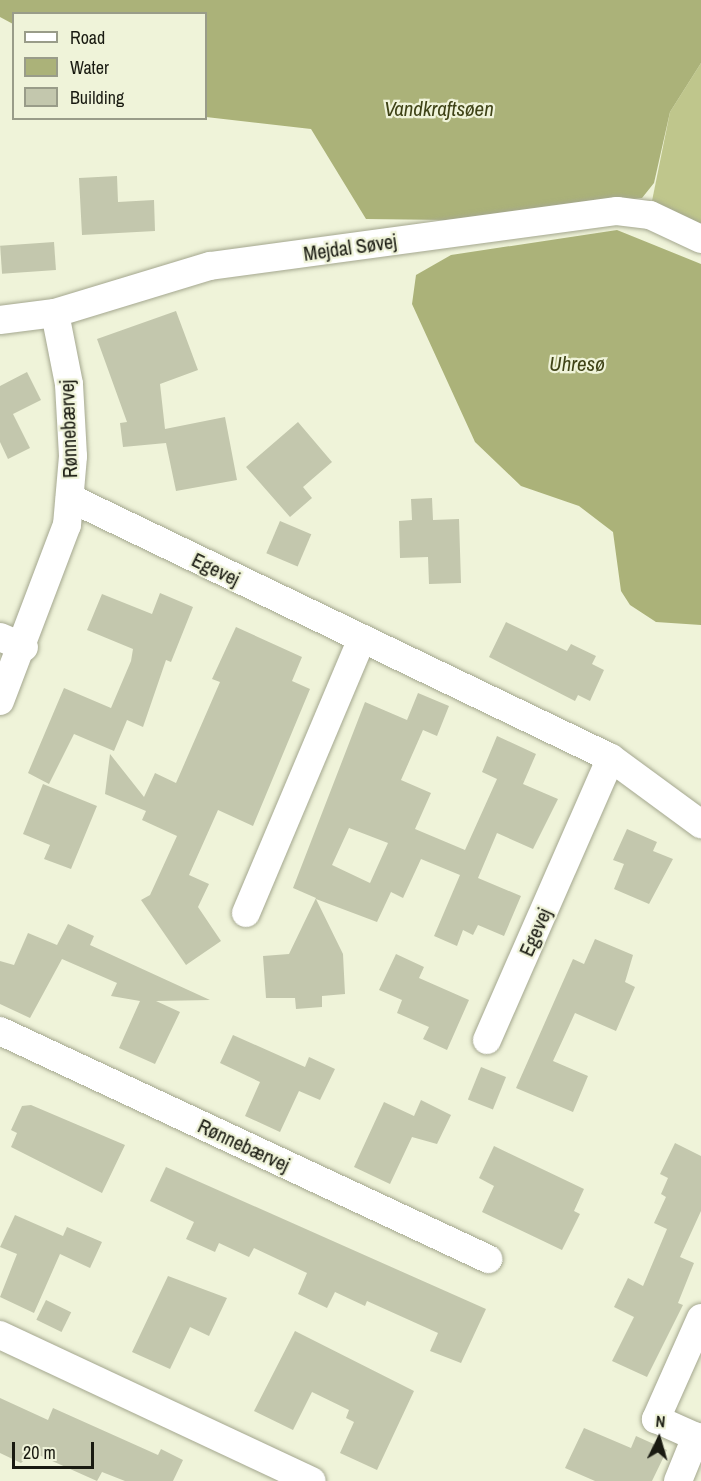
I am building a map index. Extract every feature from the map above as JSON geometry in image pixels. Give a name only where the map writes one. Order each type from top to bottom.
[{"type":"street","name":"Mejdal Søvej","points":[[0,320],[55,312],[210,266],[617,211],[650,215],[701,239]]},
{"type":"street","name":"Rønnebærvej","points":[[0,701],[12,642],[67,525],[70,498],[69,384],[55,312]]},
{"type":"street","name":"Egevej","points":[[70,498],[611,758],[701,824]]},
{"type":"street","points":[[246,913],[363,639]]},
{"type":"street","name":"Egevej","points":[[487,1040],[611,758]]},
{"type":"street","name":"Rønnebærvej","points":[[0,1031],[488,1259]]},
{"type":"street","points":[[678,1481],[698,1438],[656,1419],[701,1318]]},
{"type":"street","points":[[0,1335],[311,1481]]},
{"type":"shaded area","points":[[701,63],[701,230],[652,201],[670,112]]},
{"type":"water","name":"Vandkraftsøen","points":[[0,0],[701,0],[701,63],[670,112],[654,183],[642,198],[447,220],[366,219],[311,129],[207,117],[207,12],[12,12],[12,23],[0,17]]},
{"type":"water","name":"Uhresø","points":[[617,230],[701,264],[701,625],[656,622],[630,605],[621,591],[613,532],[579,506],[521,486],[475,442],[412,304],[416,275],[451,255]]},
{"type":"building","points":[[117,176],[118,202],[154,200],[155,231],[82,235],[79,178]]},
{"type":"building","points":[[54,242],[56,270],[2,274],[0,246]]},
{"type":"building","points":[[176,311],[198,370],[160,384],[165,429],[225,417],[237,480],[176,491],[166,443],[123,447],[120,423],[127,422],[97,339]]},
{"type":"building","points":[[27,372],[41,400],[13,414],[30,448],[8,459],[0,442],[0,386]]},
{"type":"building","points":[[298,422],[332,462],[303,487],[312,498],[290,517],[246,467]]},
{"type":"building","points":[[432,498],[433,520],[459,519],[461,583],[429,584],[428,557],[400,558],[399,521],[412,520],[411,499]]},
{"type":"building","points":[[280,521],[311,534],[298,567],[266,553]]},
{"type":"building","points":[[160,593],[193,607],[171,662],[166,660],[143,727],[127,720],[114,751],[74,734],[49,784],[28,773],[64,688],[111,708],[131,661],[133,649],[87,630],[102,594],[152,614]]},
{"type":"building","points":[[506,622],[567,651],[571,644],[596,656],[592,664],[604,670],[590,701],[578,695],[575,701],[489,657]]},
{"type":"building","points":[[236,627],[302,657],[292,681],[310,689],[253,826],[218,810],[189,875],[209,884],[198,907],[221,941],[186,965],[141,900],[150,895],[177,836],[142,820],[146,811],[105,794],[110,754],[144,797],[155,773],[176,783],[220,682],[212,679]]},
{"type":"building","points":[[418,693],[449,706],[437,736],[423,730],[401,780],[431,793],[415,829],[465,850],[497,779],[482,772],[497,736],[536,754],[523,784],[558,799],[533,849],[497,833],[478,878],[521,896],[504,936],[478,925],[473,935],[463,930],[457,946],[434,936],[460,875],[421,859],[403,898],[391,892],[377,922],[316,899],[343,954],[345,994],[322,996],[322,1007],[296,1009],[295,998],[266,998],[263,956],[289,954],[316,898],[293,888],[365,702],[407,720]],"holes":[[[349,828],[388,843],[370,883],[332,865]]]},
{"type":"building","points":[[43,784],[97,806],[71,869],[44,859],[50,845],[23,834]]},
{"type":"building","points":[[627,829],[657,842],[653,851],[673,859],[649,904],[614,889],[624,864],[613,860]]},
{"type":"building","points":[[68,924],[94,936],[90,945],[210,1000],[156,1001],[180,1012],[155,1064],[119,1048],[140,1001],[111,996],[117,983],[62,959],[30,1018],[0,1004],[0,961],[14,965],[28,933],[57,945]]},
{"type":"building","points":[[595,939],[633,955],[625,982],[635,987],[616,1031],[575,1013],[553,1061],[588,1076],[573,1112],[516,1088],[573,959],[584,964]]},
{"type":"building","points":[[396,954],[424,967],[419,978],[469,1000],[447,1050],[423,1039],[429,1027],[397,1013],[402,1000],[379,990]]},
{"type":"building","points":[[233,1035],[305,1067],[309,1057],[335,1069],[320,1100],[299,1091],[280,1132],[245,1116],[260,1082],[220,1063]]},
{"type":"building","points":[[481,1067],[506,1077],[493,1110],[468,1099]]},
{"type":"building","points":[[421,1100],[451,1115],[437,1144],[412,1137],[390,1184],[354,1167],[384,1102],[414,1116]]},
{"type":"building","points":[[31,1105],[125,1145],[102,1193],[11,1147],[17,1133],[11,1130],[22,1106]]},
{"type":"building","points":[[675,1143],[701,1156],[701,1211],[680,1257],[694,1263],[678,1303],[683,1305],[647,1377],[612,1361],[634,1317],[614,1307],[628,1278],[643,1286],[667,1229],[654,1223],[666,1197],[661,1194],[668,1178],[660,1174]]},
{"type":"building","points":[[494,1146],[584,1189],[574,1211],[580,1214],[562,1250],[482,1212],[494,1186],[479,1178]]},
{"type":"building","points":[[166,1167],[486,1309],[461,1363],[430,1351],[438,1333],[367,1301],[365,1306],[335,1292],[327,1308],[298,1294],[307,1273],[254,1248],[249,1257],[219,1243],[215,1252],[186,1239],[194,1222],[150,1201]]},
{"type":"building","points":[[15,1215],[63,1236],[67,1227],[102,1242],[90,1268],[60,1254],[34,1313],[0,1297],[17,1254],[0,1247]]},
{"type":"building","points":[[168,1276],[227,1298],[209,1336],[190,1327],[170,1369],[132,1352]]},
{"type":"building","points":[[46,1300],[71,1312],[62,1332],[36,1320]]},
{"type":"building","points":[[295,1331],[414,1391],[377,1470],[340,1453],[354,1422],[346,1418],[349,1410],[312,1392],[293,1430],[254,1411]]},
{"type":"building","points":[[0,1398],[48,1420],[53,1408],[158,1455],[161,1449],[183,1460],[173,1481],[125,1481],[102,1472],[97,1481],[32,1452],[21,1463],[0,1453]]},
{"type":"building","points":[[584,1428],[631,1448],[636,1436],[667,1450],[652,1481],[595,1481],[565,1468]]}]
